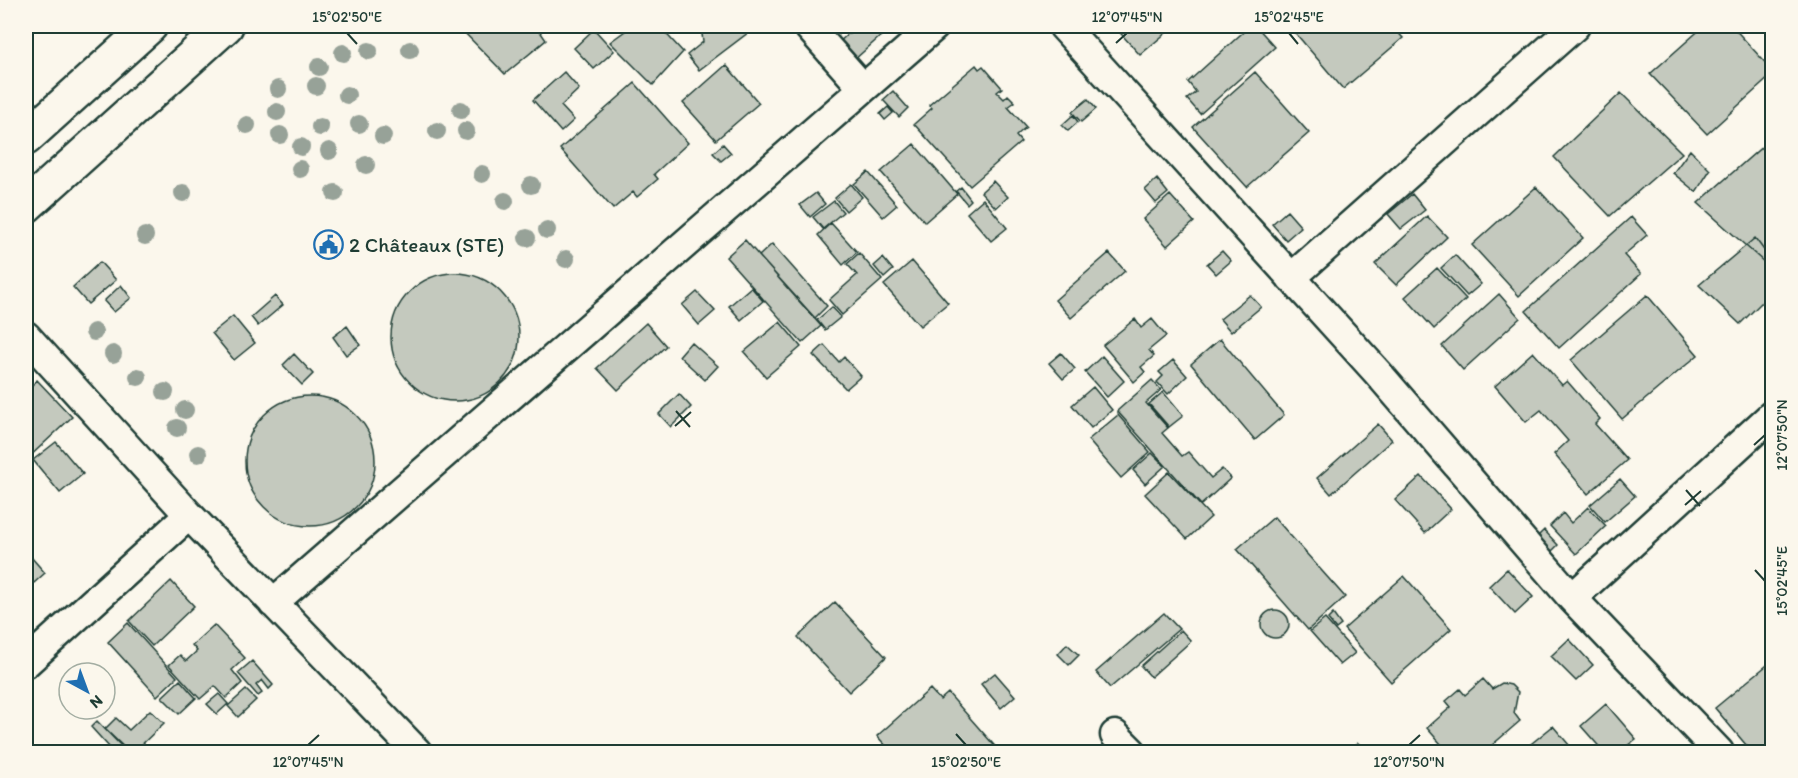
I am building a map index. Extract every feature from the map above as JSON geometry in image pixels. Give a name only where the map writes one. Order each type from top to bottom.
[{"type":"main road","points":[[26,138],[150,26]]},
{"type":"main road","points":[[26,206],[226,26]]},
{"type":"street","points":[[807,26],[863,88]]},
{"type":"street","points":[[273,603],[935,26]]},
{"type":"street","points":[[1063,26],[1377,372],[1572,598],[1719,753]]},
{"type":"street","points":[[1291,278],[1575,26]]},
{"type":"street","points":[[26,336],[406,749]]},
{"type":"street","points":[[1572,598],[1773,415]]},
{"type":"street","points":[[26,663],[189,515]]},
{"type":"building","points":[[458,26],[542,26],[539,30],[546,40],[505,74]]},
{"type":"building","points":[[632,26],[659,26],[683,52],[653,85],[610,42]]},
{"type":"building","points":[[701,26],[751,26],[753,29],[699,70],[687,55],[703,42]]},
{"type":"building","points":[[857,26],[873,26],[882,35],[854,60],[838,43]]},
{"type":"building","points":[[998,26],[1015,26],[1005,34]]},
{"type":"building","points":[[1114,26],[1174,26],[1140,55]]},
{"type":"building","points":[[1250,26],[1256,26],[1275,47],[1200,114],[1187,99],[1196,92],[1188,82]]},
{"type":"building","points":[[1295,26],[1392,26],[1403,38],[1343,89],[1292,29]]},
{"type":"building","points":[[1704,26],[1732,26],[1772,70],[1772,75],[1707,134],[1650,74]]},
{"type":"building","points":[[594,29],[614,51],[594,69],[574,48]]},
{"type":"building","points":[[726,65],[759,103],[716,140],[683,103]]},
{"type":"building","points":[[976,65],[979,69],[983,66],[1002,88],[997,92],[1004,99],[1008,95],[1015,102],[1008,107],[1026,127],[1016,136],[1021,142],[970,186],[914,124],[932,108],[929,105]]},
{"type":"building","points":[[564,72],[579,89],[561,106],[574,120],[561,132],[533,100]]},
{"type":"building","points":[[1255,72],[1309,133],[1247,187],[1193,127]]},
{"type":"building","points":[[635,83],[688,143],[654,174],[658,179],[637,197],[633,192],[613,209],[560,149]]},
{"type":"building","points":[[893,91],[908,108],[899,117],[883,100]]},
{"type":"building","points":[[1621,93],[1682,153],[1610,216],[1554,157]]},
{"type":"building","points":[[1088,99],[1096,109],[1081,122],[1072,112]]},
{"type":"building","points":[[888,107],[893,113],[885,120],[880,114]]},
{"type":"building","points":[[1073,115],[1078,122],[1068,131],[1062,125]]},
{"type":"building","points":[[1772,138],[1772,255],[1765,263],[1698,203]]},
{"type":"building","points":[[723,144],[731,153],[721,161],[713,153]]},
{"type":"building","points":[[914,144],[957,194],[925,222],[881,172]]},
{"type":"building","points":[[1690,150],[1710,170],[1696,192],[1673,173]]},
{"type":"building","points":[[868,172],[897,205],[883,217],[854,184]]},
{"type":"building","points":[[1157,179],[1168,193],[1156,203],[1145,190]]},
{"type":"building","points":[[993,181],[1008,197],[996,208],[981,192]]},
{"type":"building","points":[[851,184],[862,197],[846,211],[835,198]]},
{"type":"building","points":[[961,187],[971,200],[967,204],[956,191]]},
{"type":"building","points":[[1536,187],[1583,238],[1519,296],[1472,245]]},
{"type":"building","points":[[816,193],[825,204],[810,217],[800,205]]},
{"type":"building","points":[[1412,194],[1425,210],[1401,229],[1388,214]]},
{"type":"building","points":[[1170,195],[1194,222],[1167,246],[1143,219]]},
{"type":"building","points":[[983,199],[1007,228],[991,241],[967,213]]},
{"type":"building","points":[[834,201],[843,212],[823,229],[813,217]]},
{"type":"building","points":[[1287,211],[1301,227],[1286,240],[1272,224]]},
{"type":"building","points":[[1427,216],[1447,237],[1396,285],[1375,264]]},
{"type":"building","points":[[1631,217],[1647,235],[1624,255],[1641,274],[1559,348],[1526,311]]},
{"type":"building","points":[[831,223],[857,252],[843,265],[818,235]]},
{"type":"building","points":[[1755,238],[1772,261],[1772,292],[1740,324],[1699,285]]},
{"type":"building","points":[[745,240],[821,326],[802,343],[726,257]]},
{"type":"building","points":[[772,244],[827,306],[815,318],[759,256]]},
{"type":"building","points":[[1222,251],[1231,261],[1216,274],[1207,264]]},
{"type":"building","points":[[859,253],[882,280],[842,315],[829,300],[857,275],[847,264]]},
{"type":"building","points":[[1109,253],[1125,271],[1071,318],[1055,300]]},
{"type":"building","points":[[1455,255],[1481,284],[1467,296],[1441,268]]},
{"type":"building","points":[[883,258],[893,270],[884,278],[874,266]]},
{"type":"building","points":[[912,261],[948,303],[920,326],[884,285]]},
{"type":"building","points":[[100,262],[116,280],[88,304],[73,287]]},
{"type":"building","points":[[1437,268],[1466,299],[1434,329],[1405,297]]},
{"type":"building","points":[[455,273],[480,278],[500,292],[514,312],[519,337],[514,362],[500,382],[480,396],[455,401],[430,396],[410,382],[396,362],[391,337],[396,312],[410,292],[430,278]]},
{"type":"building","points":[[121,285],[131,298],[114,312],[104,301]]},
{"type":"building","points":[[751,287],[763,301],[741,320],[729,306]]},
{"type":"building","points":[[697,292],[715,311],[699,325],[682,305]]},
{"type":"building","points":[[1499,294],[1520,318],[1463,370],[1442,346]]},
{"type":"building","points":[[1250,295],[1261,307],[1231,332],[1220,319]]},
{"type":"building","points":[[1647,295],[1698,355],[1622,419],[1571,360]]},
{"type":"building","points":[[275,296],[283,305],[258,326],[251,317]]},
{"type":"building","points":[[832,307],[841,317],[825,330],[817,320]]},
{"type":"building","points":[[233,316],[255,343],[234,360],[212,333]]},
{"type":"building","points":[[1135,319],[1141,328],[1152,319],[1166,336],[1149,350],[1154,356],[1141,367],[1145,372],[1134,382],[1103,345]]},
{"type":"building","points":[[780,322],[801,347],[766,377],[744,352]]},
{"type":"building","points":[[646,323],[666,346],[618,390],[597,368]]},
{"type":"building","points":[[347,326],[360,345],[346,355],[333,337]]},
{"type":"building","points":[[1220,339],[1284,415],[1255,440],[1191,364]]},
{"type":"building","points":[[691,342],[718,366],[705,380],[679,356]]},
{"type":"building","points":[[824,345],[839,362],[844,357],[861,376],[846,389],[813,355]]},
{"type":"building","points":[[1533,352],[1562,385],[1567,381],[1600,419],[1595,424],[1627,460],[1588,494],[1554,454],[1568,441],[1541,410],[1526,422],[1495,386]]},
{"type":"building","points":[[1061,353],[1075,369],[1063,379],[1049,363]]},
{"type":"building","points":[[294,354],[313,374],[302,385],[283,365]]},
{"type":"building","points":[[1102,356],[1124,381],[1107,397],[1085,372]]},
{"type":"building","points":[[1173,360],[1187,376],[1168,394],[1157,382],[1163,376],[1159,372]]},
{"type":"building","points":[[37,380],[72,417],[26,460],[26,391]]},
{"type":"building","points":[[1152,380],[1161,390],[1146,403],[1168,428],[1162,433],[1182,456],[1188,452],[1211,478],[1222,469],[1231,478],[1201,505],[1117,411]]},
{"type":"building","points":[[1093,387],[1112,410],[1091,428],[1072,405]]},
{"type":"building","points":[[1163,392],[1183,416],[1169,427],[1149,404]]},
{"type":"building","points":[[679,394],[691,407],[671,427],[659,414]]},
{"type":"building","points":[[310,396],[335,401],[356,415],[370,436],[375,461],[370,486],[356,507],[335,521],[310,526],[285,521],[264,507],[250,486],[245,461],[250,436],[264,415],[285,401]]},
{"type":"building","points":[[1118,415],[1150,452],[1121,478],[1088,440]]},
{"type":"building","points":[[1378,424],[1392,440],[1331,494],[1317,478]]},
{"type":"building","points":[[56,442],[83,474],[60,493],[33,460]]},
{"type":"building","points":[[1152,453],[1165,466],[1145,484],[1133,470]]},
{"type":"building","points":[[1169,472],[1211,517],[1187,539],[1145,494]]},
{"type":"building","points":[[1421,476],[1451,509],[1425,533],[1395,500]]},
{"type":"building","points":[[1620,479],[1635,496],[1605,522],[1590,505]]},
{"type":"building","points":[[1588,507],[1606,526],[1576,554],[1550,526],[1563,513],[1571,523]]},
{"type":"building","points":[[1274,517],[1345,597],[1308,630],[1237,549]]},
{"type":"building","points":[[1544,530],[1558,545],[1550,553],[1536,538]]},
{"type":"building","points":[[31,557],[45,573],[34,583],[26,574],[26,562]]},
{"type":"building","points":[[1507,569],[1533,597],[1515,614],[1489,586]]},
{"type":"building","points":[[1404,576],[1451,629],[1391,682],[1344,629]]},
{"type":"building","points":[[171,581],[194,606],[152,646],[129,621]]},
{"type":"building","points":[[835,602],[886,657],[849,692],[798,637]]},
{"type":"building","points":[[1275,610],[1285,614],[1289,624],[1285,634],[1275,638],[1265,634],[1261,624],[1265,614]]},
{"type":"building","points":[[1164,613],[1179,629],[1110,688],[1096,672]]},
{"type":"building","points":[[1333,614],[1341,625],[1336,629],[1328,619]]},
{"type":"building","points":[[1325,619],[1355,653],[1340,665],[1310,631]]},
{"type":"building","points":[[128,623],[177,677],[157,696],[108,642]]},
{"type":"building","points":[[214,625],[245,658],[232,670],[242,683],[226,698],[215,686],[200,699],[169,665],[180,655],[186,661],[197,651],[192,645]]},
{"type":"building","points":[[1181,630],[1191,641],[1151,677],[1141,666]]},
{"type":"building","points":[[1569,639],[1593,665],[1576,681],[1551,656]]},
{"type":"building","points":[[1067,644],[1079,655],[1069,665],[1058,654]]},
{"type":"building","points":[[252,661],[273,685],[269,689],[262,680],[256,685],[262,693],[258,696],[238,673]]},
{"type":"building","points":[[1772,661],[1772,752],[1752,752],[1715,708]]},
{"type":"building","points":[[995,673],[1015,696],[1001,708],[981,684]]},
{"type":"building","points":[[1483,679],[1492,689],[1502,683],[1511,685],[1518,692],[1514,713],[1520,721],[1484,752],[1448,752],[1427,728],[1451,707],[1446,701],[1460,689],[1465,695]]},
{"type":"building","points":[[180,680],[196,698],[179,714],[162,697]]},
{"type":"building","points":[[930,689],[940,700],[948,693],[1000,752],[881,752],[887,747],[877,736]]},
{"type":"building","points":[[246,690],[256,700],[238,717],[228,706]]},
{"type":"building","points":[[219,694],[228,704],[217,714],[207,704]]},
{"type":"building","points":[[1606,704],[1636,739],[1619,752],[1604,752],[1581,726]]},
{"type":"building","points":[[150,710],[164,723],[134,752],[129,752],[105,729],[117,719],[129,730]]},
{"type":"building","points":[[97,721],[127,752],[106,752],[110,748],[91,727]]},
{"type":"building","points":[[1553,726],[1575,752],[1521,752]]},
{"type":"building","points":[[1358,743],[1367,752],[1347,752]]},
{"type":"place","name":"2 Châteaux (STE)","points":[[328,244]]}]
